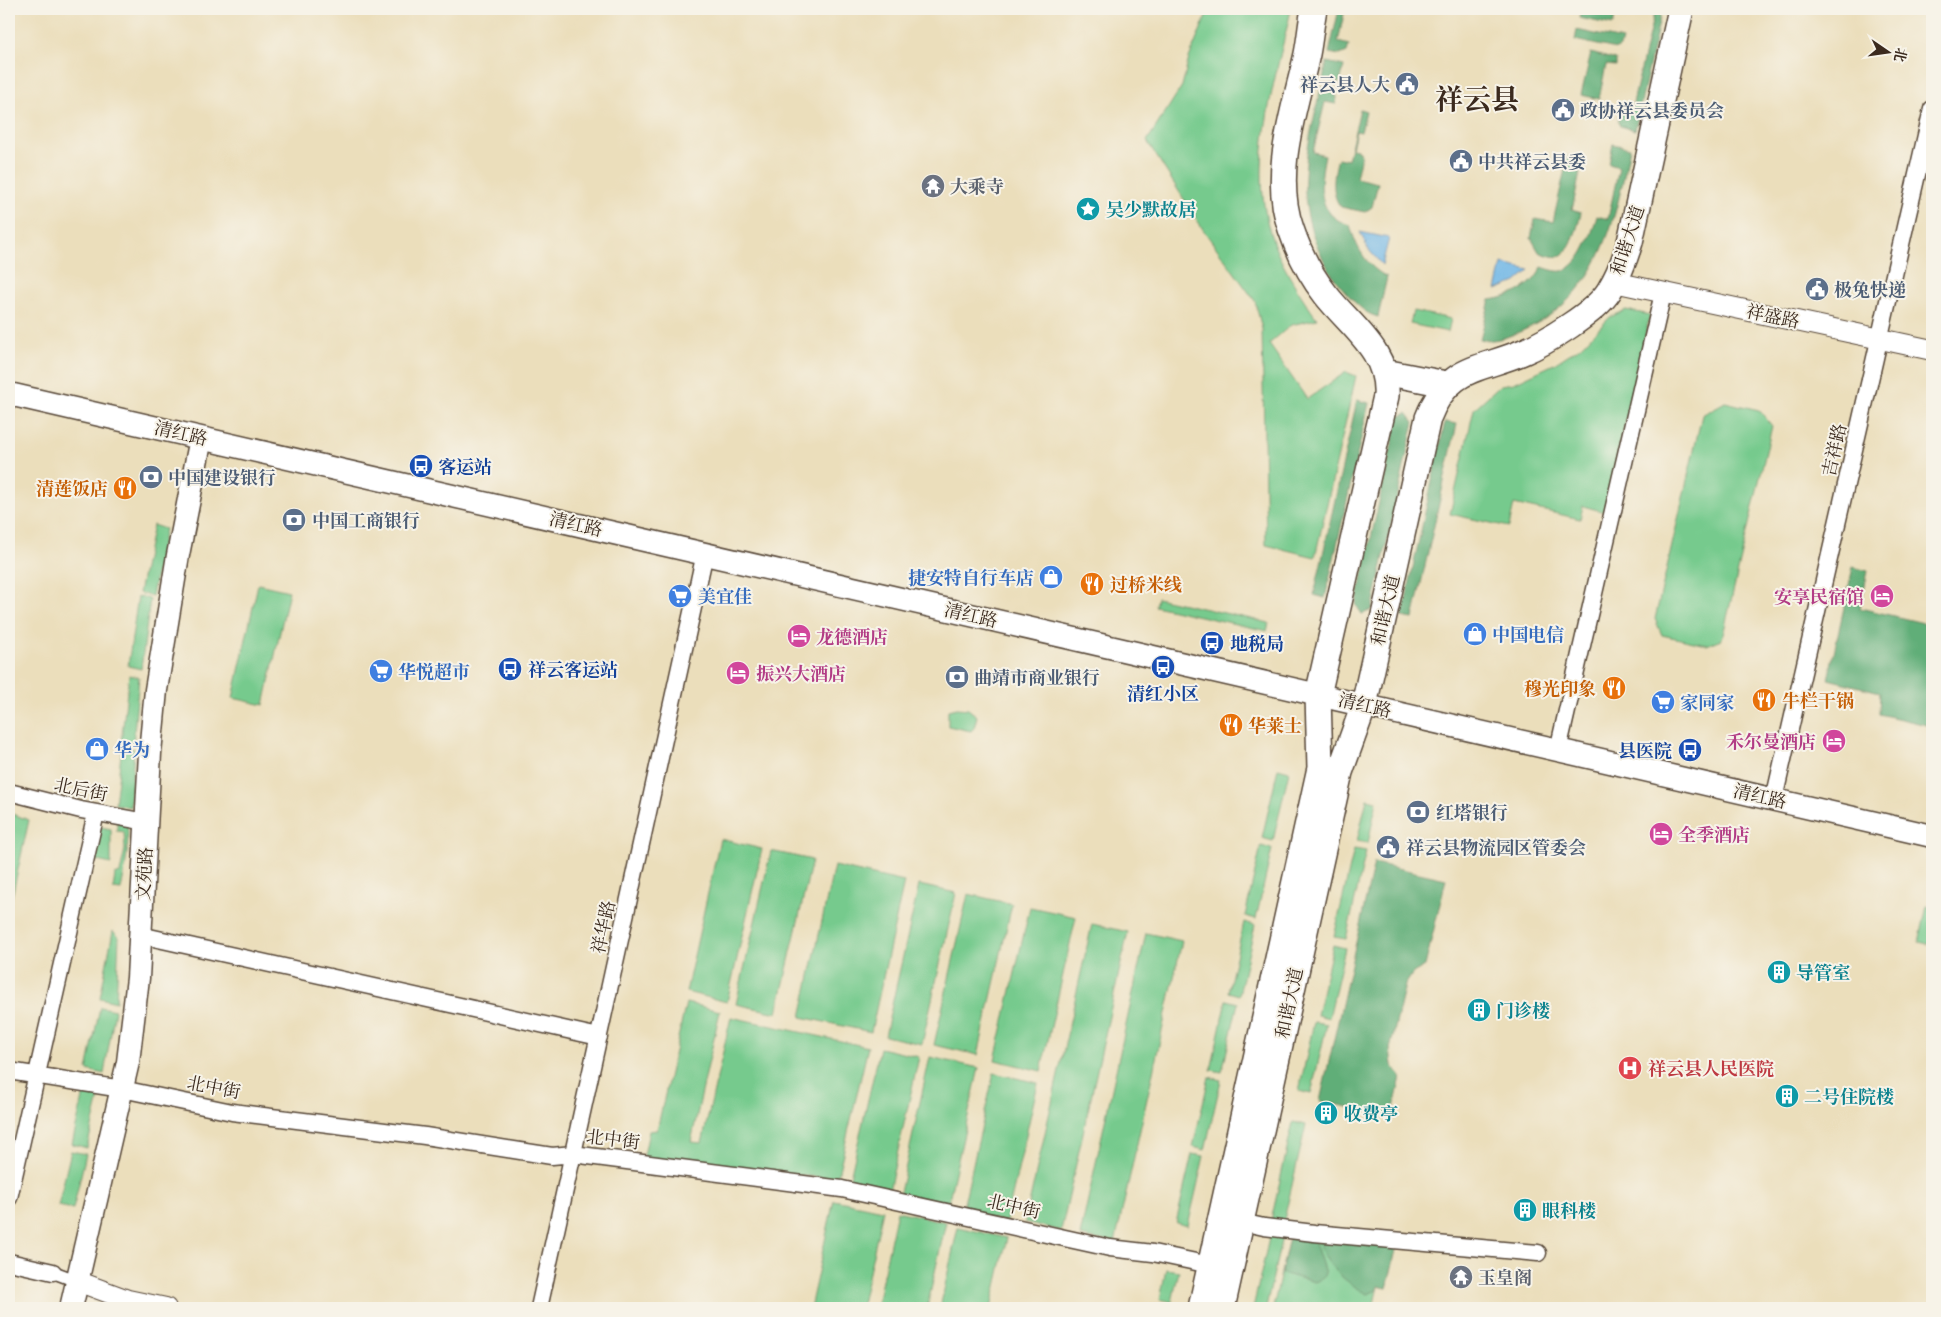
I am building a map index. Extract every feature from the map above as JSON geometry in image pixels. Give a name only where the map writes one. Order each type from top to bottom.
[{"type":"main road","name":"和谐大道","points":[[1201,1308],[1320,768],[1318,695],[1386,396],[1387,383],[1384,372],[1366,339],[1314,280],[1300,253],[1288,218],[1283,182],[1285,156],[1314,9]]},
{"type":"main road","name":"和谐大道","points":[[1222,1308],[1340,772],[1364,705],[1428,418],[1433,405],[1446,384],[1473,369],[1523,352],[1553,336],[1602,300],[1614,282],[1622,268],[1630,242],[1681,9]]},
{"type":"main road","points":[[1384,372],[1446,384]]},
{"type":"main road","name":"清红路","points":[[9,394],[1932,836]]},
{"type":"main road","name":"文苑路","points":[[71,1308],[122,1089],[132,1035],[140,935],[152,723],[178,555],[201,438]]},
{"type":"street","name":"吉祥路","points":[[1774,800],[1932,109]]},
{"type":"street","name":"祥盛路","points":[[1614,282],[1932,350]]},
{"type":"street","points":[[1558,750],[1663,293]]},
{"type":"street","name":"祥华路","points":[[539,1308],[705,554]]},
{"type":"street","name":"北后街","points":[[9,792],[96,813],[146,822]]},
{"type":"street","points":[[9,1198],[96,813]]},
{"type":"street","points":[[140,935],[599,1037]]},
{"type":"street","name":"北中街","points":[[9,1071],[36,1077],[122,1089],[232,1112],[425,1136],[552,1156],[573,1154],[842,1188],[1110,1248],[1153,1253],[1210,1265]]},
{"type":"street","points":[[1241,1222],[1264,1227],[1538,1253]]},
{"type":"street","points":[[9,1262],[53,1272],[128,1300],[166,1308]]},
{"type":"green space","points":[[1209,9],[1291,10],[1265,128],[1262,189],[1266,218],[1275,247],[1294,284],[1317,319],[1291,325],[1269,344],[1307,399],[1346,372],[1356,376],[1315,557],[1266,545],[1262,329],[1255,301],[1204,231],[1147,141],[1182,86],[1189,58]]},
{"type":"green space","points":[[1339,9],[1345,9],[1338,42],[1349,45],[1347,52],[1340,55],[1329,53]]},
{"type":"green space","points":[[1581,9],[1617,9],[1613,25],[1579,18]]},
{"type":"green space","points":[[1655,9],[1662,9],[1635,130],[1620,126],[1618,122],[1620,105],[1632,107]]},
{"type":"green space","points":[[1577,30],[1622,40],[1620,47],[1616,49],[1575,40]]},
{"type":"green space","points":[[1591,53],[1616,60],[1616,66],[1606,65],[1599,99],[1581,95]]},
{"type":"green space","points":[[1327,62],[1344,66],[1340,83],[1323,79]]},
{"type":"green space","points":[[1321,87],[1332,90],[1337,97],[1336,104],[1325,102],[1313,152],[1325,155],[1321,188],[1322,198],[1331,214],[1339,221],[1350,225],[1355,241],[1368,262],[1387,277],[1378,317],[1358,306],[1336,280],[1321,255],[1311,229],[1305,189],[1305,169]]},
{"type":"green space","points":[[1360,109],[1366,111],[1361,132],[1356,131],[1352,148],[1357,149],[1361,155],[1356,178],[1378,183],[1372,207],[1365,212],[1341,207],[1334,190],[1334,176],[1338,158],[1348,160]]},
{"type":"green space","points":[[1613,144],[1630,148],[1618,203],[1610,229],[1600,254],[1588,276],[1571,297],[1550,315],[1508,337],[1491,340],[1480,339],[1490,300],[1506,297],[1527,286],[1533,281],[1542,267],[1560,271],[1569,268],[1581,256],[1597,216],[1608,219],[1619,167],[1609,164]]},
{"type":"green space","points":[[1568,156],[1583,159],[1572,210],[1581,213],[1571,244],[1563,254],[1552,256],[1539,252],[1531,238],[1535,219],[1553,222]]},
{"type":"green space","points":[[1626,310],[1650,315],[1605,512],[1583,506],[1580,519],[1514,504],[1509,527],[1450,514],[1474,409],[1500,385],[1514,383],[1554,364],[1583,345],[1610,317]]},
{"type":"green space","points":[[1413,311],[1451,319],[1448,332],[1410,324]]},
{"type":"green space","points":[[1357,400],[1369,403],[1325,598],[1314,595]]},
{"type":"green space","points":[[1725,402],[1759,410],[1772,426],[1722,639],[1707,645],[1662,635],[1655,619],[1702,415]]},
{"type":"green space","points":[[1407,413],[1414,422],[1372,610],[1362,614],[1356,605],[1398,417]]},
{"type":"green space","points":[[1445,422],[1457,424],[1413,619],[1402,617]]},
{"type":"green space","points":[[153,525],[165,529],[152,596],[139,593]]},
{"type":"green space","points":[[1853,567],[1868,571],[1860,608],[1932,625],[1931,726],[1879,714],[1880,692],[1828,679]]},
{"type":"green space","points":[[258,584],[289,591],[264,705],[233,698]]},
{"type":"green space","points":[[138,596],[150,599],[141,669],[128,666]]},
{"type":"green space","points":[[1157,598],[1269,623],[1267,631],[1155,606]]},
{"type":"green space","points":[[129,675],[139,677],[133,744],[121,743]]},
{"type":"green space","points":[[957,708],[968,709],[977,716],[974,728],[971,731],[948,726],[948,710]]},
{"type":"green space","points":[[122,746],[134,749],[130,807],[115,804]]},
{"type":"green space","points":[[1278,768],[1289,771],[1273,841],[1262,838]]},
{"type":"green space","points":[[1367,799],[1377,801],[1368,843],[1357,841]]},
{"type":"green space","points":[[9,813],[29,820],[9,910],[9,868],[12,851]]},
{"type":"green space","points":[[117,820],[127,823],[128,832],[127,857],[121,890],[113,889],[115,875],[120,873],[125,849],[124,832],[117,831]]},
{"type":"green space","points":[[101,827],[111,829],[111,864],[93,860]]},
{"type":"green space","points":[[720,839],[762,849],[727,1002],[686,992]]},
{"type":"green space","points":[[1261,846],[1272,849],[1256,919],[1245,916]]},
{"type":"green space","points":[[1354,849],[1366,851],[1346,939],[1334,937]]},
{"type":"green space","points":[[771,851],[812,860],[777,1013],[736,1004]]},
{"type":"green space","points":[[1374,863],[1446,879],[1425,966],[1413,973],[1405,985],[1390,1049],[1392,1065],[1401,1077],[1392,1116],[1320,1101]]},
{"type":"green space","points":[[834,866],[904,882],[871,1032],[801,1017]]},
{"type":"green space","points":[[919,885],[956,893],[922,1044],[885,1036]]},
{"type":"green space","points":[[968,894],[1012,904],[978,1055],[934,1045]]},
{"type":"green space","points":[[1927,906],[1932,907],[1932,945],[1919,942]]},
{"type":"green space","points":[[1030,907],[1076,917],[1041,1071],[995,1060]]},
{"type":"green space","points":[[1244,922],[1255,925],[1239,995],[1228,992]]},
{"type":"green space","points":[[1092,924],[1128,932],[1061,1231],[1025,1222]]},
{"type":"green space","points":[[113,931],[119,937],[116,1002],[100,998]]},
{"type":"green space","points":[[1146,933],[1182,941],[1115,1243],[1080,1236]]},
{"type":"green space","points":[[1333,945],[1345,948],[1329,1018],[1317,1015]]},
{"type":"green space","points":[[1226,1000],[1238,1003],[1222,1072],[1211,1070]]},
{"type":"green space","points":[[686,1003],[720,1011],[691,1142],[702,1143],[731,1017],[868,1047],[837,1179],[643,1160],[649,1131],[657,1130]]},
{"type":"green space","points":[[100,1007],[115,1010],[104,1074],[87,1070]]},
{"type":"green space","points":[[1314,1022],[1327,1024],[1311,1094],[1299,1091]]},
{"type":"green space","points":[[880,1048],[919,1057],[888,1195],[848,1186]]},
{"type":"green space","points":[[930,1057],[979,1068],[947,1208],[899,1197]]},
{"type":"green space","points":[[994,1073],[1038,1083],[1006,1222],[962,1212]]},
{"type":"green space","points":[[1209,1077],[1221,1080],[1205,1150],[1193,1147]]},
{"type":"green space","points":[[85,1089],[100,1093],[87,1148],[72,1144]]},
{"type":"green space","points":[[1293,1122],[1306,1125],[1283,1224],[1271,1221]]},
{"type":"green space","points":[[71,1151],[86,1154],[73,1209],[58,1206]]},
{"type":"green space","points":[[1192,1154],[1204,1156],[1188,1226],[1176,1223]]},
{"type":"green space","points":[[834,1200],[883,1210],[861,1308],[810,1308]]},
{"type":"green space","points":[[897,1211],[946,1222],[927,1308],[876,1308]]},
{"type":"green space","points":[[958,1227],[1007,1238],[991,1308],[940,1308]]},
{"type":"green space","points":[[1270,1234],[1282,1237],[1266,1308],[1253,1308]]},
{"type":"green space","points":[[1289,1238],[1397,1245],[1387,1288],[1378,1286],[1373,1308],[1273,1308]]},
{"type":"green space","points":[[1289,1238],[1314,1239],[1325,1273],[1323,1278],[1315,1282],[1281,1273]]},
{"type":"green space","points":[[1318,1240],[1397,1245],[1387,1288],[1378,1286],[1377,1290],[1368,1294],[1344,1279],[1325,1257]]},
{"type":"green space","points":[[1166,1269],[1179,1271],[1172,1302],[1160,1299]]},
{"type":"water","points":[[1360,232],[1389,238],[1382,265],[1368,249]]},
{"type":"water","points":[[1502,264],[1530,270],[1516,282],[1496,290]]},
{"type":"place","name":"祥云县人大","points":[[1407,84]]},
{"type":"place","name":"政协祥云县委员会","points":[[1563,110]]},
{"type":"place","name":"中共祥云县委","points":[[1461,161]]},
{"type":"place","name":"大乘寺","points":[[933,186]]},
{"type":"place","name":"吴少默故居","points":[[1088,209]]},
{"type":"place","name":"极兔快递","points":[[1817,289]]},
{"type":"place","name":"客运站","points":[[421,466]]},
{"type":"place","name":"中国建设银行","points":[[151,477]]},
{"type":"place","name":"清莲饭店","points":[[125,488]]},
{"type":"place","name":"中国工商银行","points":[[294,520]]},
{"type":"place","name":"捷安特自行车店","points":[[1051,577]]},
{"type":"place","name":"过桥米线","points":[[1092,584]]},
{"type":"place","name":"美宜佳","points":[[680,596]]},
{"type":"place","name":"安享民宿馆","points":[[1882,596]]},
{"type":"place","name":"中国电信","points":[[1475,634]]},
{"type":"place","name":"龙德酒店","points":[[799,636]]},
{"type":"place","name":"地税局","points":[[1212,643]]},
{"type":"place","name":"清红小区","points":[[1163,667]]},
{"type":"place","name":"祥云客运站","points":[[510,669]]},
{"type":"place","name":"华悦超市","points":[[381,671]]},
{"type":"place","name":"振兴大酒店","points":[[738,673]]},
{"type":"place","name":"曲靖市商业银行","points":[[957,677]]},
{"type":"place","name":"穆光印象","points":[[1614,688]]},
{"type":"place","name":"牛栏干锅","points":[[1764,700]]},
{"type":"place","name":"家同家","points":[[1663,702]]},
{"type":"place","name":"华莱士","points":[[1231,725]]},
{"type":"place","name":"禾尔曼酒店","points":[[1834,741]]},
{"type":"place","name":"华为","points":[[97,749]]},
{"type":"place","name":"县医院","points":[[1690,750]]},
{"type":"place","name":"红塔银行","points":[[1418,812]]},
{"type":"place","name":"全季酒店","points":[[1661,834]]},
{"type":"place","name":"祥云县物流园区管委会","points":[[1388,847]]},
{"type":"place","name":"导管室","points":[[1779,972]]},
{"type":"place","name":"门诊楼","points":[[1479,1010]]},
{"type":"place","name":"祥云县人民医院","points":[[1630,1068]]},
{"type":"place","name":"二号住院楼","points":[[1787,1096]]},
{"type":"place","name":"收费亭","points":[[1326,1113]]},
{"type":"place","name":"眼科楼","points":[[1525,1210]]},
{"type":"place","name":"玉皇阁","points":[[1461,1277]]},
{"type":"district","name":"祥云县","points":[[1477,98]]}]
